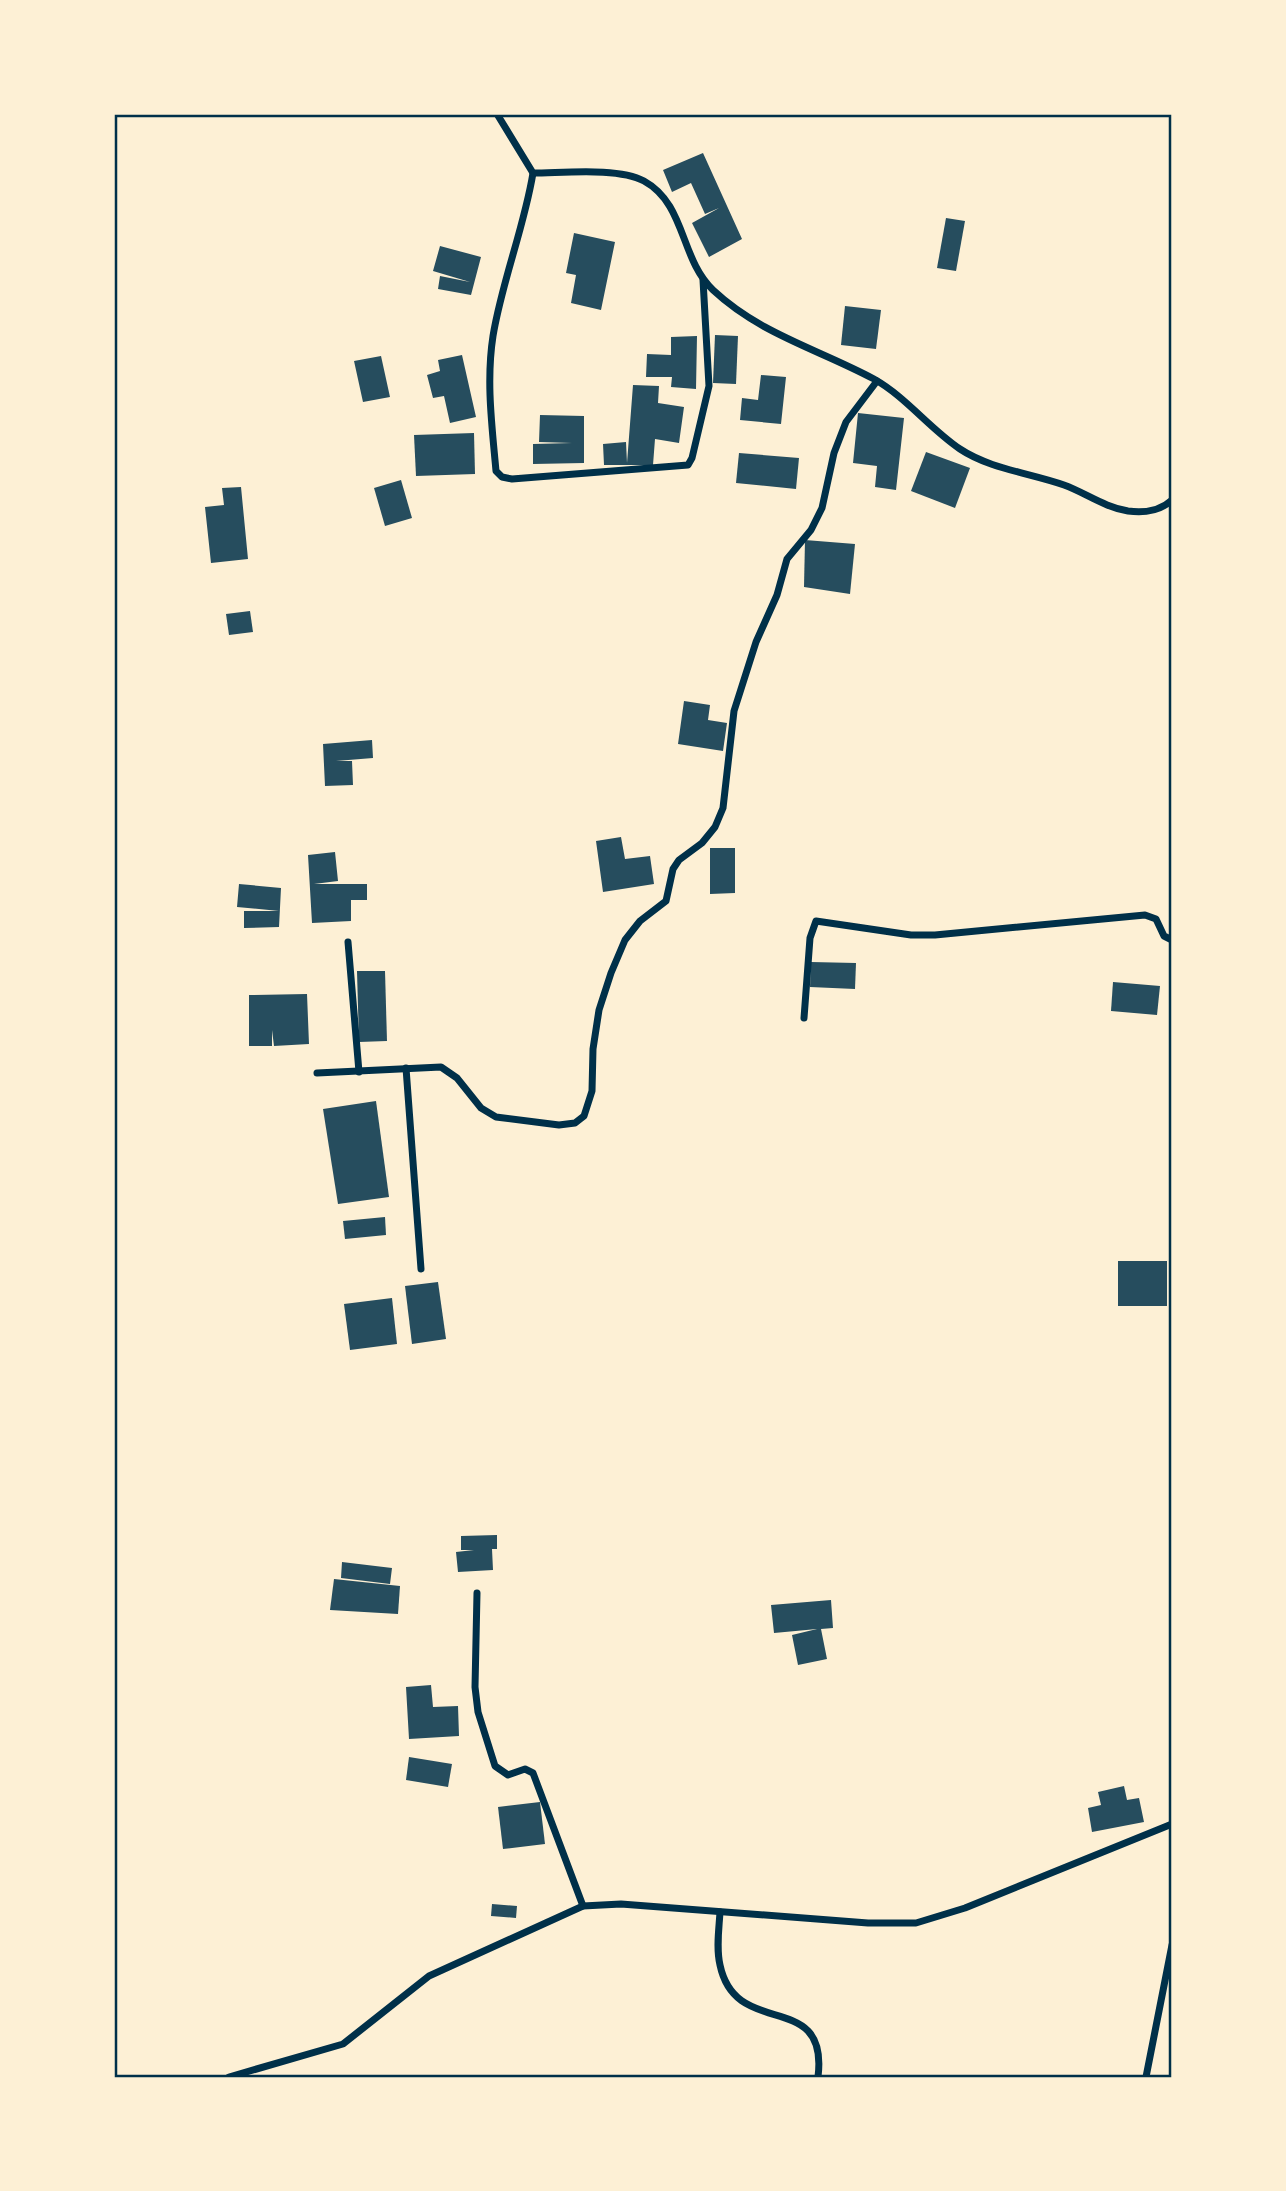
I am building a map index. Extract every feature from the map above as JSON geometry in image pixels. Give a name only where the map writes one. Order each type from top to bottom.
[{"type":"street","points":[[497,114],[533,173],[526,218],[503,291],[491,356],[496,471],[502,477],[513,479],[688,465],[709,386],[703,276]]},
{"type":"street","points":[[533,173],[609,173],[643,180],[668,201],[692,259],[718,295],[760,327],[877,381],[961,450],[988,462],[1068,486],[1126,510],[1147,512],[1172,500]]},
{"type":"street","points":[[317,1073],[441,1067],[457,1078],[481,1108],[496,1116],[559,1125],[575,1123],[584,1116],[592,1091],[593,1049],[599,1010],[611,973],[625,940],[640,921],[666,901],[673,869],[679,860],[702,843],[715,827],[723,808],[734,712],[756,642],[777,595],[787,559],[811,530],[822,508],[834,453],[846,422],[877,381]]},
{"type":"street","points":[[804,1017],[810,938],[816,921],[911,935],[935,935],[1145,915],[1156,919],[1164,936],[1172,940]]},
{"type":"street","points":[[348,942],[359,1072]]},
{"type":"street","points":[[406,1068],[421,1269]]},
{"type":"street","points":[[477,1593],[475,1687],[478,1712],[493,1759],[500,1772],[508,1775],[525,1769],[533,1773],[583,1906]]},
{"type":"street","points":[[229,2077],[343,2044],[429,1976],[583,1906],[621,1904],[868,1923],[916,1923],[965,1908],[1172,1824]]},
{"type":"street","points":[[720,1912],[718,1949],[727,1983],[747,2007],[798,2022],[808,2029],[820,2053],[818,2077]]},
{"type":"street","points":[[1146,2077],[1172,1945]]},
{"type":"building","points":[[703,153],[742,239],[709,257],[692,223],[719,208],[705,214],[691,183],[672,192],[663,170]]},
{"type":"building","points":[[946,218],[965,221],[956,271],[937,268]]},
{"type":"building","points":[[574,233],[615,242],[601,310],[571,303],[576,275],[566,273]]},
{"type":"building","points":[[440,246],[481,257],[471,295],[438,289],[440,276],[470,282],[433,271]]},
{"type":"building","points":[[845,306],[881,310],[876,349],[841,345]]},
{"type":"building","points":[[715,335],[738,336],[736,384],[713,383]]},
{"type":"building","points":[[697,336],[696,389],[671,387],[672,377],[646,377],[647,354],[671,355],[671,337]]},
{"type":"building","points":[[462,355],[476,417],[450,423],[444,396],[433,398],[427,375],[440,371],[438,360]]},
{"type":"building","points":[[381,356],[390,397],[363,402],[354,361]]},
{"type":"building","points":[[761,375],[786,377],[781,424],[740,420],[742,398],[758,400]]},
{"type":"building","points":[[633,385],[659,386],[658,403],[684,407],[679,443],[655,439],[653,465],[604,465],[603,444],[626,442],[627,463]]},
{"type":"building","points":[[858,413],[904,418],[896,490],[875,487],[877,466],[853,463]]},
{"type":"building","points":[[540,415],[584,416],[584,463],[533,464],[533,444],[572,443],[539,442]]},
{"type":"building","points":[[474,433],[475,474],[416,476],[414,435]]},
{"type":"building","points":[[926,452],[970,468],[955,508],[911,491]]},
{"type":"building","points":[[739,453],[799,458],[796,489],[736,483]]},
{"type":"building","points":[[401,480],[412,518],[385,526],[374,488]]},
{"type":"building","points":[[241,487],[248,559],[211,563],[205,507],[224,505],[222,488]]},
{"type":"building","points":[[805,540],[855,544],[850,594],[804,587]]},
{"type":"building","points":[[250,611],[253,632],[229,635],[226,614]]},
{"type":"building","points":[[684,701],[710,705],[708,720],[727,723],[723,751],[678,744]]},
{"type":"building","points":[[372,740],[373,758],[336,761],[352,761],[353,785],[325,786],[323,744]]},
{"type":"building","points":[[621,837],[625,859],[650,856],[654,884],[603,892],[596,841]]},
{"type":"building","points":[[710,848],[735,848],[735,893],[710,894]]},
{"type":"building","points":[[335,852],[338,881],[314,884],[367,884],[367,900],[351,900],[351,921],[312,923],[308,855]]},
{"type":"building","points":[[239,884],[281,888],[279,927],[244,928],[244,911],[279,911],[237,907]]},
{"type":"building","points":[[811,962],[856,963],[855,989],[810,987]]},
{"type":"building","points":[[357,971],[385,971],[387,1041],[359,1042]]},
{"type":"building","points":[[1113,982],[1160,986],[1157,1015],[1111,1011]]},
{"type":"building","points":[[307,994],[309,1044],[274,1046],[272,1030],[272,1046],[249,1046],[249,995]]},
{"type":"building","points":[[376,1101],[389,1197],[338,1204],[323,1109]]},
{"type":"building","points":[[385,1217],[386,1235],[345,1239],[343,1221]]},
{"type":"building","points":[[1118,1261],[1167,1261],[1167,1306],[1118,1306]]},
{"type":"building","points":[[438,1282],[446,1339],[412,1344],[405,1286]]},
{"type":"building","points":[[392,1298],[397,1344],[350,1350],[344,1304]]},
{"type":"building","points":[[497,1535],[497,1549],[492,1549],[493,1570],[458,1572],[456,1552],[474,1550],[461,1550],[461,1536]]},
{"type":"building","points":[[342,1562],[392,1568],[390,1584],[341,1578]]},
{"type":"building","points":[[334,1579],[400,1586],[398,1614],[330,1610]]},
{"type":"building","points":[[831,1600],[833,1628],[821,1629],[827,1659],[798,1665],[792,1635],[817,1629],[774,1633],[771,1605]]},
{"type":"building","points":[[431,1685],[433,1707],[458,1706],[459,1736],[409,1739],[406,1687]]},
{"type":"building","points":[[409,1757],[452,1764],[448,1787],[406,1780]]},
{"type":"building","points":[[1124,1786],[1127,1800],[1139,1798],[1144,1822],[1092,1832],[1088,1808],[1101,1805],[1098,1792]]},
{"type":"building","points":[[540,1802],[545,1844],[503,1849],[498,1807]]},
{"type":"building","points":[[492,1904],[517,1906],[516,1918],[491,1916]]}]
